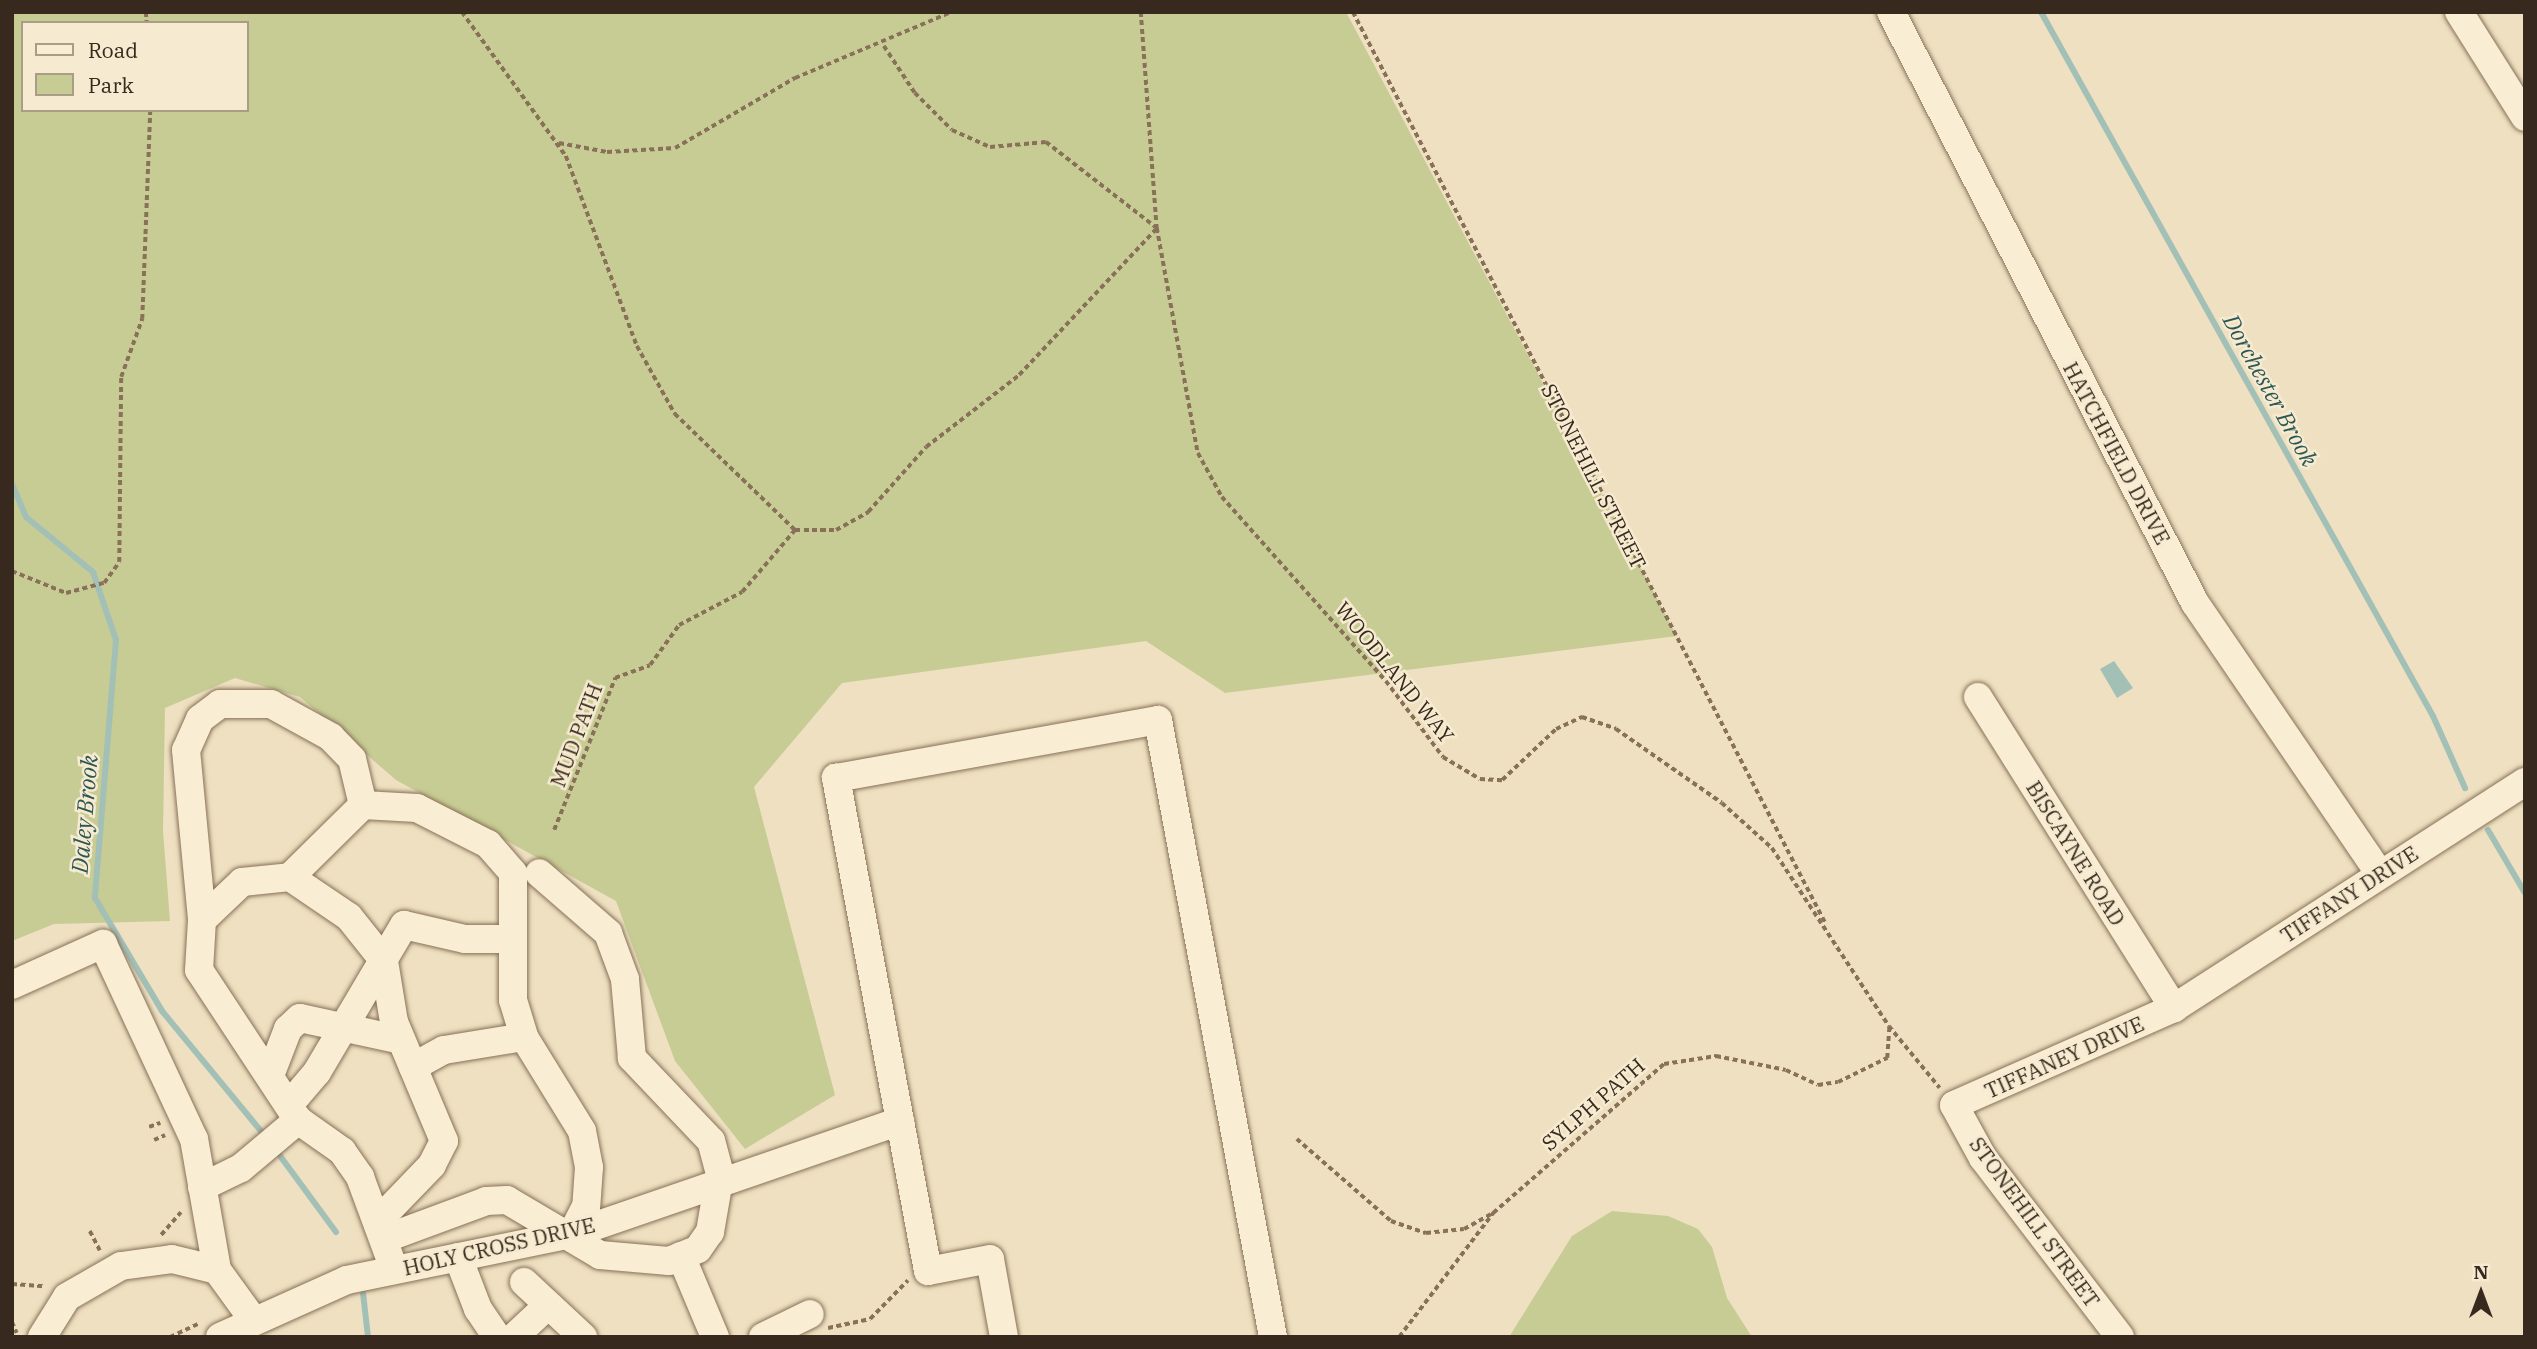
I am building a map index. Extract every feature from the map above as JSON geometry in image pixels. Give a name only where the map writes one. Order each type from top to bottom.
[{"type":"street","name":"HATCHFIELD DRIVE","points":[[1891,12],[2195,603],[2379,873]]},
{"type":"street","points":[[2459,12],[2525,117]]},
{"type":"street","name":"BISCAYNE ROAD","points":[[1978,697],[2174,1009]]},
{"type":"street","points":[[283,1127],[271,1073],[209,995],[197,950],[202,920],[186,750],[200,719],[220,704],[271,704],[331,737],[352,759],[363,805]]},
{"type":"street","points":[[1004,1337],[990,1259],[928,1270],[836,778],[1158,720],[1273,1337]]},
{"type":"street","name":"TIFFANY DRIVE","points":[[2174,1009],[2379,873],[2525,782]]},
{"type":"street","points":[[202,920],[242,882],[290,877],[363,805],[417,807],[503,856],[516,890],[513,1000],[524,1037],[582,1131],[589,1167],[586,1206],[572,1234]]},
{"type":"street","points":[[381,1230],[486,1201],[507,1200],[546,1226],[572,1234],[600,1255],[658,1261],[698,1249],[710,1232],[719,1181],[710,1140],[632,1058],[625,979],[608,933],[539,873]]},
{"type":"street","points":[[290,877],[349,917],[384,961],[401,1040],[444,1141],[432,1165],[381,1230]]},
{"type":"street","points":[[201,1187],[241,1168],[283,1127],[384,961],[411,922],[465,939],[513,939]]},
{"type":"street","points":[[12,985],[103,944],[194,1139],[217,1270],[260,1328]]},
{"type":"street","name":"TIFFANEY DRIVE","points":[[1954,1105],[2174,1009]]},
{"type":"street","points":[[271,1073],[288,1029],[300,1018],[347,1024],[401,1040]]},
{"type":"street","points":[[413,1067],[444,1050],[524,1037]]},
{"type":"street","name":"STONEHILL STREET","points":[[1954,1105],[1983,1158],[2120,1337]]},
{"type":"street","name":"HOLY CROSS DRIVE","points":[[220,1337],[260,1328],[347,1280],[572,1234],[719,1181],[900,1121]]},
{"type":"street","points":[[283,1127],[342,1151],[381,1230],[394,1269]]},
{"type":"street","points":[[458,1256],[478,1309],[496,1337]]},
{"type":"street","points":[[681,1256],[715,1337]]},
{"type":"street","points":[[42,1337],[67,1297],[121,1266],[172,1259],[217,1270]]},
{"type":"street","points":[[524,1282],[583,1337]]},
{"type":"street","points":[[514,1337],[547,1306]]},
{"type":"street","points":[[763,1337],[810,1314]]},
{"type":"path","points":[[461,12],[557,143],[586,195],[637,346],[675,414],[795,530],[836,530],[868,512],[895,476],[1019,375],[1157,228],[1046,142],[990,147],[952,130],[915,93],[884,46]]},
{"type":"path","points":[[557,143],[607,152],[675,148],[795,78],[884,46],[951,12]]},
{"type":"path","name":"WOODLAND WAY","points":[[1142,12],[1157,228],[1198,453],[1222,497],[1386,681],[1443,757],[1479,779],[1502,780],[1556,729],[1582,717],[1616,729],[1711,794],[1772,848],[1834,940]]},
{"type":"path","name":"STONEHILL STREET","points":[[1353,12],[1834,940]]},
{"type":"path","points":[[12,571],[52,590],[92,588],[104,583],[119,562],[121,377],[142,319],[150,112]]},
{"type":"path","name":"MUD PATH","points":[[554,830],[615,678],[650,665],[678,625],[742,592],[795,530]]},
{"type":"path","points":[[1834,940],[1889,1026],[1954,1105]]},
{"type":"path","name":"SYLPH PATH","points":[[1399,1337],[1493,1213],[1664,1064],[1716,1056],[1786,1070],[1818,1085],[1838,1082],[1887,1058],[1889,1026]]},
{"type":"path","points":[[1297,1139],[1391,1221],[1426,1233],[1464,1229],[1493,1213]]},
{"type":"path","points":[[151,1246],[184,1209]]},
{"type":"path","points":[[90,1231],[103,1258],[113,1253]]},
{"type":"path","points":[[810,1314],[832,1331],[870,1319],[902,1282],[928,1270]]},
{"type":"path","points":[[12,1284],[51,1287]]},
{"type":"path","points":[[12,1322],[18,1337]]},
{"type":"green space","points":[[12,12],[1346,12],[1677,636],[1225,693],[1146,641],[842,683],[754,787],[835,1095],[745,1149],[675,1061],[616,901],[396,780],[300,697],[235,678],[165,708],[163,831],[170,921],[54,924],[12,941]]},
{"type":"green space","points":[[1612,1211],[1668,1216],[1698,1229],[1712,1247],[1727,1298],[1752,1337],[1509,1337],[1572,1236]]},
{"type":"water","points":[[2114,661],[2133,688],[2117,698],[2100,669]]},
{"type":"waterway","name":"Dorchester Brook","points":[[2041,12],[2433,716],[2465,788]]},
{"type":"waterway","name":"Daley Brook","points":[[12,484],[26,517],[93,572],[116,640],[95,898],[162,1011],[266,1137]]},
{"type":"waterway","name":"Dorchester Brook","points":[[2488,830],[2525,893]]},
{"type":"waterway","name":"Daley Brook","points":[[275,1149],[336,1232]]},
{"type":"waterway","name":"Daley Brook","points":[[363,1293],[368,1337]]}]
